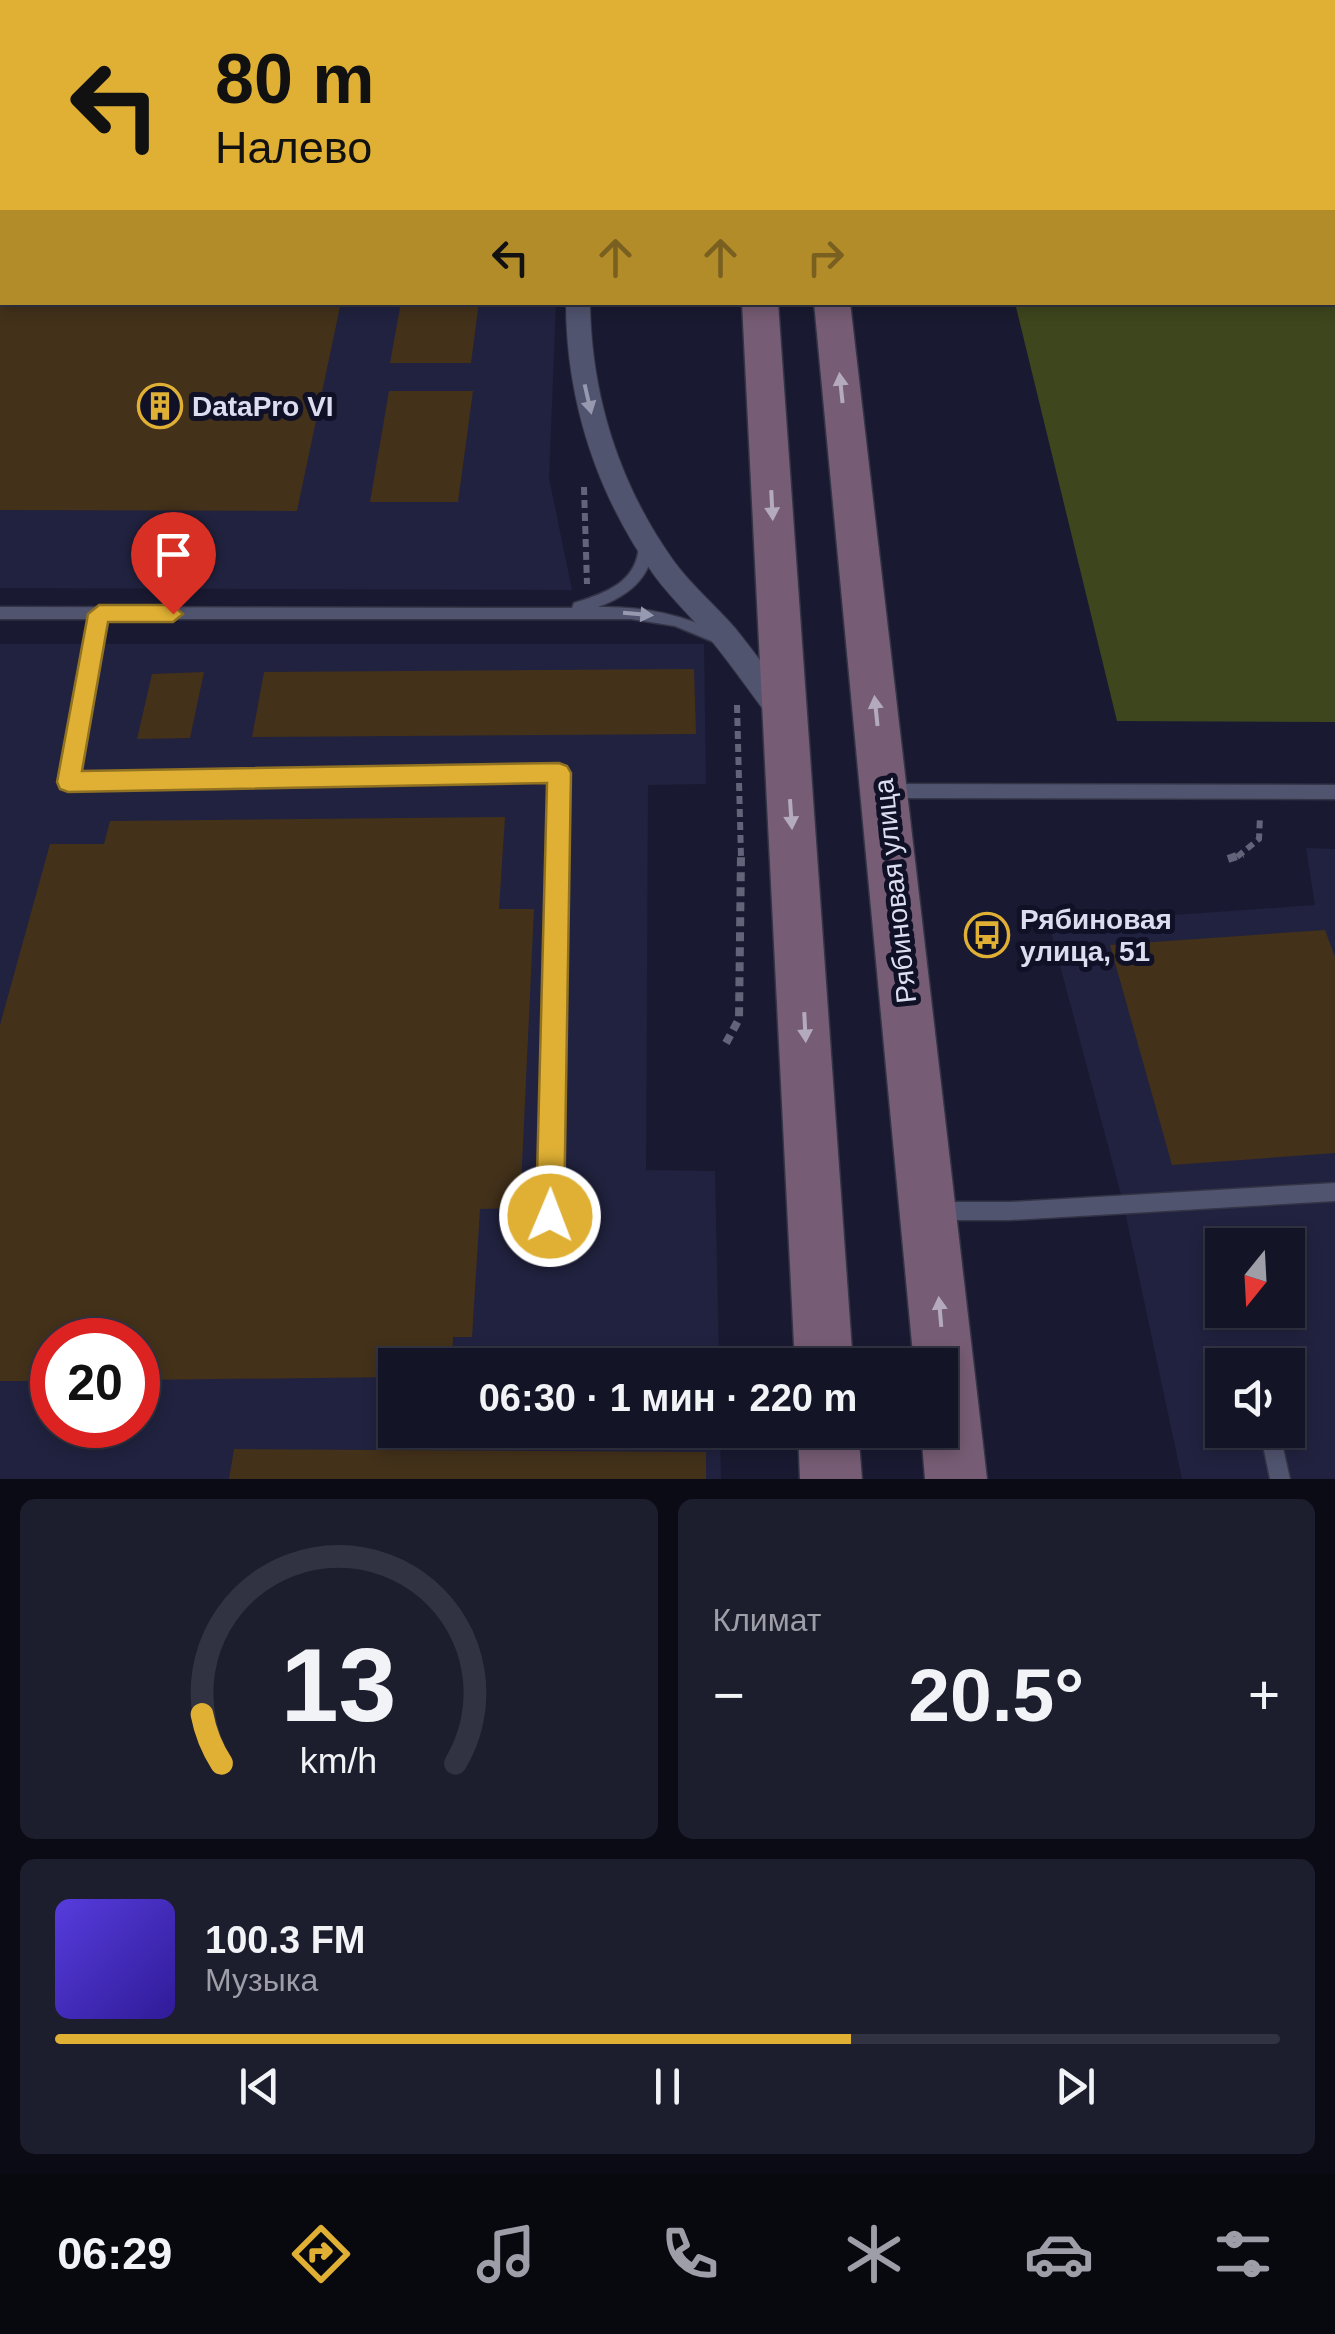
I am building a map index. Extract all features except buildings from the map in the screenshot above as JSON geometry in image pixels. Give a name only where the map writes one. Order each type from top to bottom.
[{"type":"main road","points":[[760,305],[823,1348]]},
{"type":"main road","name":"Рябиновая улица","points":[[832,305],[931,1212],[956,1479]]},
{"type":"main road","points":[[829,1448],[831,1479]]},
{"type":"street","points":[[578,305],[576,344],[596,430],[626,504],[665,569],[733,647],[785,716]]},
{"type":"lane","points":[[541,616],[588,605],[620,591],[641,573],[648,557],[645,536]]},
{"type":"lane","points":[[0,613],[541,616],[608,612],[670,618],[700,628],[733,647]]},
{"type":"lane","points":[[99,614],[68,782],[559,773],[550,1216]]},
{"type":"lane","points":[[884,790],[1335,792]]},
{"type":"lane","points":[[931,1212],[1010,1212],[1335,1192]]},
{"type":"lane","points":[[1274,1448],[1280,1479]]},
{"type":"path","points":[[584,484],[588,605]]},
{"type":"path","points":[[726,1043],[739,1019],[743,930],[740,722],[734,686]]},
{"type":"path","points":[[1228,859],[1247,854],[1257,844],[1263,828],[1254,792]]},
{"type":"shaded area","points":[[0,305],[556,305],[549,478],[572,590],[0,588]]},
{"type":"shaded area","points":[[0,644],[704,644],[706,784],[648,785],[646,1170],[715,1171],[719,1348],[378,1348],[378,1448],[720,1448],[721,1479],[0,1479]]},
{"type":"shaded area","points":[[1306,848],[1335,849],[1335,1479],[1182,1479],[1123,1202],[1049,924],[1315,905]]},
{"type":"green space","points":[[1015,305],[1335,305],[1335,722],[1117,721]]},
{"type":"place","name":"DataPro VI","points":[[160,406]]},
{"type":"place","name":"Рябиновая улица, 51","points":[[987,935]]},
{"type":"route","points":[[173,614],[99,614],[68,782],[559,773],[550,1216]]}]
